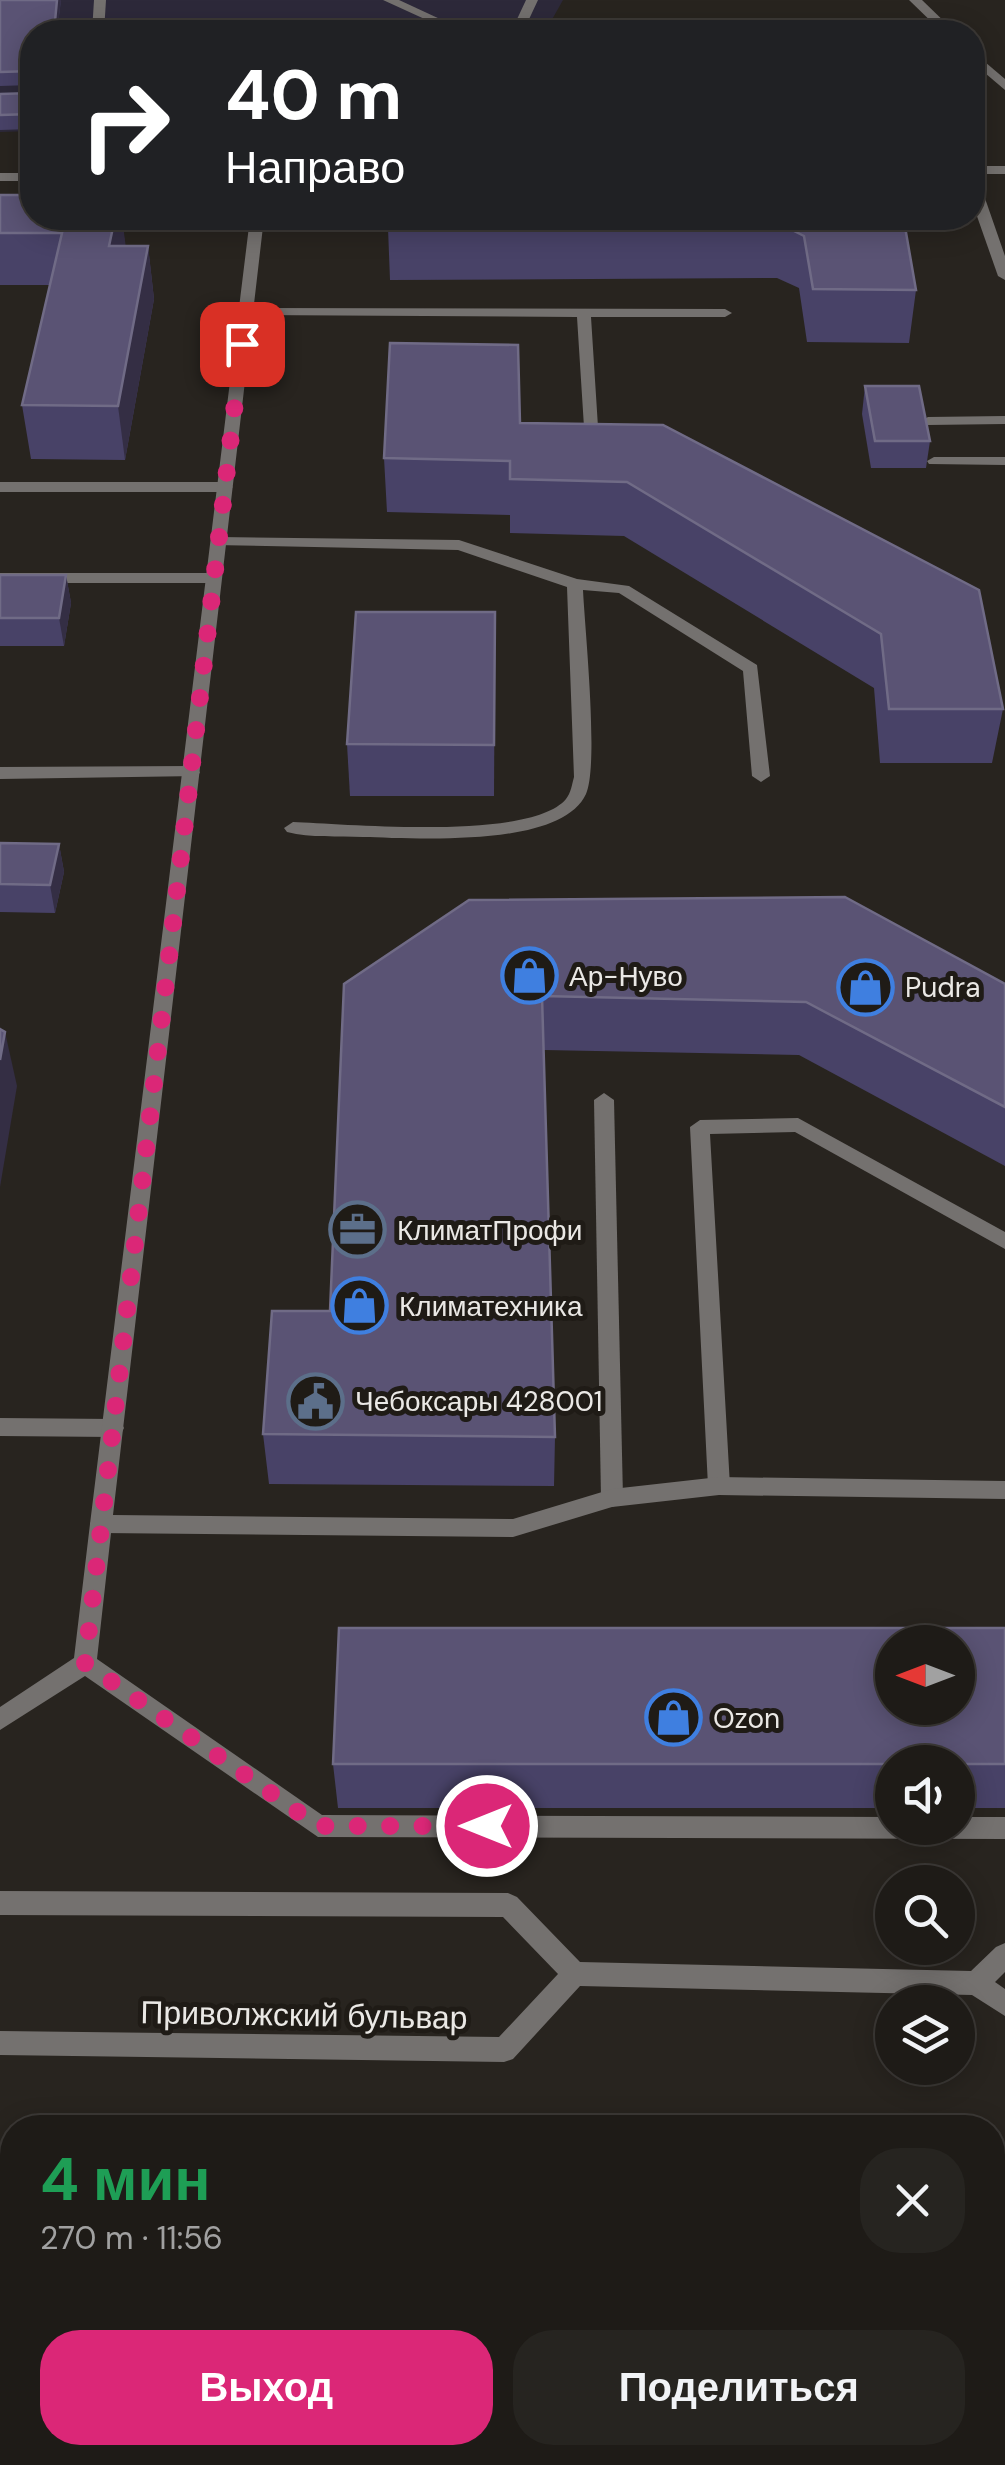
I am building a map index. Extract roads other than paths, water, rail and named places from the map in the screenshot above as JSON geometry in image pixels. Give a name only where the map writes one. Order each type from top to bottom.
[{"type":"street","points":[[389,0],[435,20]]},
{"type":"street","points":[[915,0],[936,20]]},
{"type":"street","points":[[985,67],[1005,86]]},
{"type":"street","points":[[985,218],[1005,276]]},
{"type":"street","points":[[0,1720],[85,1663],[256,230]]},
{"type":"street","points":[[246,312],[725,313]]},
{"type":"street","points":[[584,313],[591,428]]},
{"type":"street","points":[[928,421],[1005,420]]},
{"type":"street","points":[[934,461],[1005,461]]},
{"type":"street","points":[[0,487],[225,487]]},
{"type":"street","points":[[219,542],[459,545],[574,584],[623,589],[751,669],[762,776]]},
{"type":"street","points":[[0,578],[214,578]]},
{"type":"street","points":[[293,828],[503,830],[546,820],[573,803],[583,777],[574,584]]},
{"type":"street","points":[[0,774],[192,772]]},
{"type":"street","points":[[604,1100],[612,1498]]},
{"type":"street","points":[[720,1486],[700,1128],[798,1125],[1005,1241]]},
{"type":"street","points":[[0,1428],[113,1428]]},
{"type":"street","points":[[102,1524],[513,1528],[612,1498],[720,1486],[1005,1490]]},
{"type":"street","points":[[85,1663],[318,1826],[1005,1828]]},
{"type":"street","points":[[0,1903],[508,1906],[575,1974],[976,1983],[1005,2004]]},
{"type":"street","points":[[976,1983],[1005,1955]]},
{"type":"street","name":"Приволжский бульвар","points":[[0,2042],[504,2050],[575,1974]]},
{"type":"place","name":"Ар-Нуво","points":[[530,976]]},
{"type":"place","name":"Pudra","points":[[866,987]]},
{"type":"place","name":"КлиматПрофи","points":[[358,1230]]},
{"type":"place","name":"Климатехника","points":[[360,1306]]},
{"type":"place","name":"Чебоксары 428001","points":[[316,1401]]},
{"type":"place","name":"Ozon","points":[[674,1718]]}]
